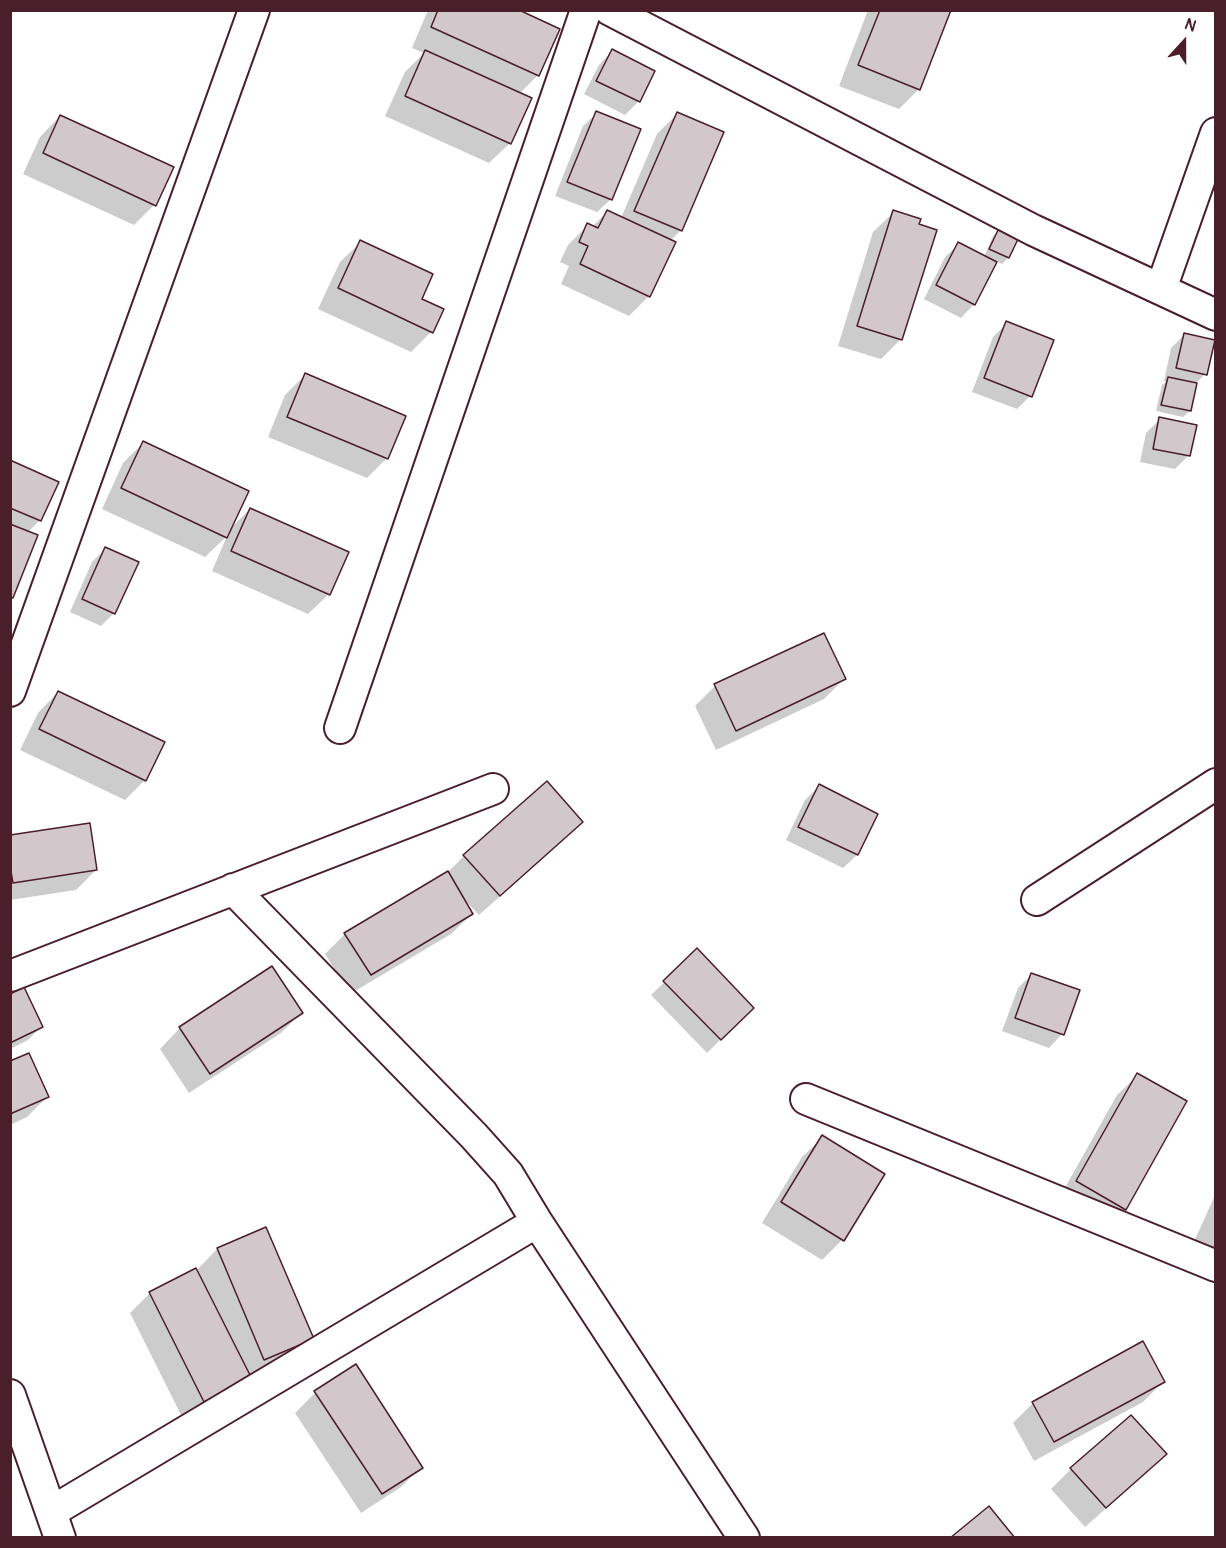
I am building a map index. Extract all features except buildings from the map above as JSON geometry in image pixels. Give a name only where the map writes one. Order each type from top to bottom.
[{"type":"street","points":[[10,691],[254,10]]},
{"type":"street","points":[[340,728],[586,10]]},
{"type":"street","points":[[609,10],[1033,230],[1215,315]]},
{"type":"street","points":[[1161,289],[1215,133]]},
{"type":"street","points":[[1036,900],[1215,784]]},
{"type":"street","points":[[10,976],[493,789]]},
{"type":"street","points":[[233,889],[474,1136],[508,1174],[744,1538]]},
{"type":"street","points":[[806,1099],[1215,1266]]},
{"type":"street","points":[[10,1395],[56,1525],[537,1222]]}]
